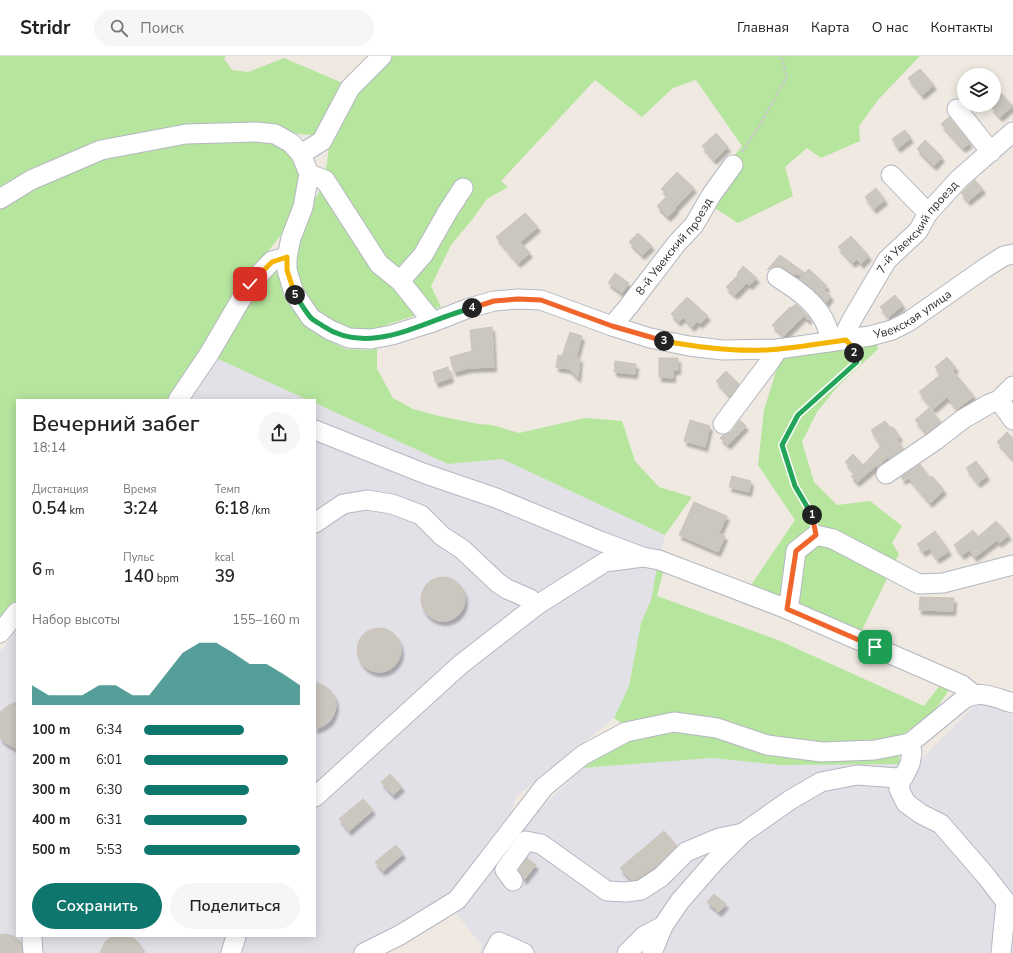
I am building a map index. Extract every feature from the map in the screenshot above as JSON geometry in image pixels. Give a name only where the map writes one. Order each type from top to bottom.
[{"type":"street","points":[[301,154],[322,142],[350,88],[382,56]]},
{"type":"street","points":[[959,112],[991,152]]},
{"type":"street","points":[[0,199],[31,180],[102,150],[186,134],[256,132],[275,134],[291,143],[301,154],[310,174],[325,180],[379,264],[400,281],[433,322]]},
{"type":"street","name":"7-й Увекский проезд","points":[[838,341],[846,331],[887,260],[918,231],[928,213],[959,179],[1013,132]]},
{"type":"street","name":"8-й Увекский проезд","points":[[612,326],[677,243],[694,225],[712,194],[734,165]]},
{"type":"street","name":"Увекская улица","points":[[310,174],[303,207],[291,238],[287,257],[287,270],[294,292],[311,318],[330,330],[349,338],[371,339],[392,335],[433,322],[469,308],[494,301],[518,299],[541,300],[650,338],[689,346],[723,350],[778,349],[870,336],[892,330],[908,322],[1004,256],[1013,254]]},
{"type":"street","points":[[891,175],[928,213]]},
{"type":"street","points":[[400,281],[423,255],[463,188]]},
{"type":"street","points":[[179,399],[209,354],[250,284],[272,262],[287,257]]},
{"type":"street","points":[[777,276],[800,291],[821,314],[828,328],[838,341]]},
{"type":"street","points":[[723,424],[778,349]]},
{"type":"street","points":[[886,474],[964,419],[989,404],[999,400],[1013,386]]},
{"type":"street","points":[[999,400],[1013,420]]},
{"type":"street","points":[[316,430],[423,474],[496,498],[600,541],[787,609],[962,685],[973,694]]},
{"type":"street","points":[[316,522],[343,504],[367,500],[392,504],[421,515],[442,536],[462,549],[507,590],[530,599],[537,605]]},
{"type":"street","points":[[787,609],[796,551],[816,535],[833,539],[919,584],[943,583],[1013,565]]},
{"type":"street","points":[[316,796],[460,665],[537,605],[605,562],[651,559]]},
{"type":"street","points":[[0,633],[16,613]]},
{"type":"street","points":[[364,953],[400,935],[457,900],[544,787],[583,755],[626,732],[674,722],[717,728],[767,745],[822,752],[875,750],[910,743],[965,698],[973,694],[982,694],[1013,703]]},
{"type":"street","points":[[910,743],[912,753],[910,764],[901,780],[899,789],[906,803],[921,814],[941,824],[986,876],[1006,902],[1000,953]]},
{"type":"street","points":[[652,953],[663,926],[680,901],[715,861],[743,833],[790,800],[820,782],[857,775],[898,778],[901,780]]},
{"type":"street","points":[[513,881],[505,870],[526,841],[541,844],[607,891],[626,892],[641,890],[660,877],[686,852],[719,838],[743,833]]},
{"type":"street","points":[[627,953],[644,936],[663,926]]},
{"type":"street","points":[[231,953],[236,937]]},
{"type":"street","points":[[493,953],[499,942],[524,953]]},
{"type":"path","points":[[734,165],[758,128],[787,77],[781,56]]},
{"type":"path","points":[[816,535],[812,516],[795,486],[782,445],[798,415],[857,362],[852,347],[838,341]]},
{"type":"shaded area","points":[[218,359],[306,399],[192,399]]},
{"type":"shaded area","points":[[316,403],[448,464],[502,459],[665,535],[651,600],[641,623],[629,686],[614,718],[516,797],[509,819],[458,886],[431,910],[355,953],[0,953],[0,652],[16,631],[16,937],[316,937]]},
{"type":"shaded area","points":[[979,701],[1013,715],[1013,953],[480,953],[482,945],[456,914],[513,837],[581,768],[712,758],[780,765],[918,763]]},
{"type":"green space","points":[[0,56],[226,56],[224,59],[232,70],[248,72],[284,58],[345,84],[322,129],[314,135],[297,134],[274,126],[97,143],[24,173],[0,187]]},
{"type":"green space","points":[[392,56],[920,56],[878,100],[859,126],[860,141],[821,158],[807,148],[785,167],[793,196],[738,223],[713,207],[727,165],[742,146],[696,80],[673,88],[642,117],[595,80],[501,181],[508,187],[487,199],[451,245],[431,286],[441,307],[368,331],[349,330],[316,313],[300,290],[295,268],[297,242],[311,205],[319,192],[327,164],[329,145],[357,89]]},
{"type":"green space","points":[[200,141],[272,141],[285,148],[294,159],[300,171],[294,208],[282,234],[265,255],[170,399],[16,399],[16,604],[0,624],[0,209],[34,187],[103,158]]},
{"type":"green space","points":[[275,271],[279,276],[284,297],[303,324],[325,339],[346,349],[370,350],[377,348],[377,369],[393,398],[413,409],[478,424],[492,425],[519,433],[585,418],[622,421],[635,461],[659,487],[692,497],[665,535],[502,459],[448,464],[316,403],[316,399],[306,399],[218,359],[245,300]]},
{"type":"green space","points":[[876,342],[878,349],[838,386],[817,412],[802,442],[814,482],[837,505],[870,501],[902,526],[892,543],[899,554],[861,632],[749,588],[795,520],[758,465],[764,410],[781,355]]},
{"type":"green space","points":[[657,567],[664,569],[657,596],[778,640],[924,706],[941,684],[950,689],[935,710],[897,739],[877,742],[823,743],[770,736],[717,718],[672,715],[626,726],[614,718],[629,686],[641,623],[651,600]]},
{"type":"green space","points":[[677,729],[718,736],[820,759],[876,760],[899,754],[900,764],[780,765],[712,758],[581,768],[630,739]]},
{"type":"building","points":[[920,69],[934,85],[922,95],[908,78]]},
{"type":"building","points":[[1001,93],[1013,106],[1000,117],[996,112],[1001,112]]},
{"type":"building","points":[[949,117],[970,143],[963,148],[941,124]]},
{"type":"building","points":[[905,130],[911,138],[898,148],[892,139]]},
{"type":"building","points":[[716,133],[728,147],[714,160],[702,146]]},
{"type":"building","points":[[925,140],[942,157],[934,166],[917,149]]},
{"type":"building","points":[[677,172],[694,188],[668,217],[657,206],[668,195],[661,189]]},
{"type":"building","points":[[975,180],[983,189],[968,201],[961,193]]},
{"type":"building","points":[[876,188],[885,200],[874,209],[865,197]]},
{"type":"building","points":[[525,213],[538,227],[520,242],[530,253],[518,263],[496,237]]},
{"type":"building","points":[[638,233],[652,246],[642,255],[629,242]]},
{"type":"building","points":[[851,236],[869,256],[861,264],[857,259],[853,263],[838,247]]},
{"type":"building","points":[[780,255],[805,273],[809,269],[827,286],[824,290],[831,296],[826,303],[814,290],[800,279],[803,275],[792,274],[778,266],[767,270]]},
{"type":"building","points":[[743,266],[757,278],[750,285],[747,283],[735,295],[726,287],[738,275],[737,274]]},
{"type":"building","points":[[615,273],[629,283],[622,293],[608,283]]},
{"type":"building","points":[[895,295],[903,305],[888,317],[880,307]]},
{"type":"building","points":[[687,297],[708,316],[700,324],[698,321],[692,327],[683,317],[679,322],[671,314]]},
{"type":"building","points":[[796,304],[810,318],[808,320],[804,316],[784,336],[772,325],[790,307],[791,308]]},
{"type":"building","points":[[492,327],[494,367],[469,368],[454,372],[450,357],[472,351],[470,330]]},
{"type":"building","points":[[570,332],[582,336],[576,358],[580,358],[578,378],[569,369],[556,367],[558,355],[562,356]]},
{"type":"building","points":[[947,357],[956,368],[953,371],[974,396],[957,409],[947,397],[933,409],[919,392],[940,375],[935,367]]},
{"type":"building","points":[[659,358],[678,358],[678,370],[673,370],[673,378],[659,377]]},
{"type":"building","points":[[615,361],[636,364],[635,374],[614,372]]},
{"type":"building","points":[[448,367],[451,378],[436,383],[433,372]]},
{"type":"building","points":[[726,371],[739,384],[730,396],[716,381]]},
{"type":"building","points":[[929,408],[941,422],[927,433],[915,420]]},
{"type":"building","points":[[690,420],[710,426],[705,447],[684,441]]},
{"type":"building","points":[[740,420],[746,426],[728,445],[720,438],[732,431]]},
{"type":"building","points":[[885,421],[891,428],[893,427],[900,437],[897,439],[903,449],[889,459],[888,457],[857,482],[851,476],[855,473],[845,462],[853,454],[863,465],[881,446],[871,430]]},
{"type":"building","points":[[1007,432],[1013,439],[1013,459],[997,442]]},
{"type":"building","points":[[976,461],[987,476],[978,483],[966,468]]},
{"type":"building","points":[[920,464],[930,478],[932,476],[944,490],[930,503],[908,477],[903,480],[901,477]]},
{"type":"building","points":[[732,476],[751,481],[749,492],[729,487]]},
{"type":"building","points":[[694,502],[727,516],[719,533],[725,536],[718,552],[679,535]]},
{"type":"building","points":[[996,521],[1009,535],[999,543],[997,540],[975,557],[969,550],[962,555],[954,545],[973,530],[978,537]]},
{"type":"building","points":[[935,531],[949,551],[937,559],[929,548],[923,552],[917,544]]},
{"type":"building","points":[[439,577],[447,577],[452,578],[459,583],[464,590],[464,608],[459,615],[452,620],[439,621],[431,618],[424,611],[421,603],[421,595],[424,587],[431,580]]},
{"type":"building","points":[[920,597],[954,598],[953,611],[919,610]]},
{"type":"building","points":[[375,628],[383,628],[388,629],[395,634],[400,641],[400,659],[395,666],[388,671],[375,672],[367,669],[360,662],[357,654],[357,646],[360,638],[367,631]]},
{"type":"building","points":[[316,682],[325,686],[331,691],[335,698],[336,706],[334,714],[330,721],[316,729]]},
{"type":"building","points":[[16,702],[16,748],[0,738],[0,712],[9,705]]},
{"type":"building","points":[[390,774],[402,787],[393,795],[381,782]]},
{"type":"building","points":[[363,799],[373,810],[349,831],[339,819]]},
{"type":"building","points":[[664,831],[677,846],[654,868],[637,879],[631,880],[620,868]]},
{"type":"building","points":[[396,845],[403,854],[383,871],[375,862]]},
{"type":"building","points":[[527,858],[536,865],[524,880],[519,870]]},
{"type":"building","points":[[714,894],[726,904],[719,912],[707,902]]},
{"type":"building","points":[[5,934],[13,936],[21,942],[22,953],[0,953],[0,935]]},
{"type":"building","points":[[111,937],[132,937],[139,943],[143,953],[100,953],[105,942]]},
{"type":"route","points":[[250,284],[272,262],[287,257],[287,270],[294,292],[311,318],[330,330],[349,338],[371,339],[392,335],[433,322],[469,308],[494,301],[518,299],[541,300],[650,338],[689,346],[723,350],[778,349],[846,340],[852,347],[857,362],[798,415],[782,445],[795,486],[812,516],[816,535],[796,551],[787,609],[875,647]]}]
